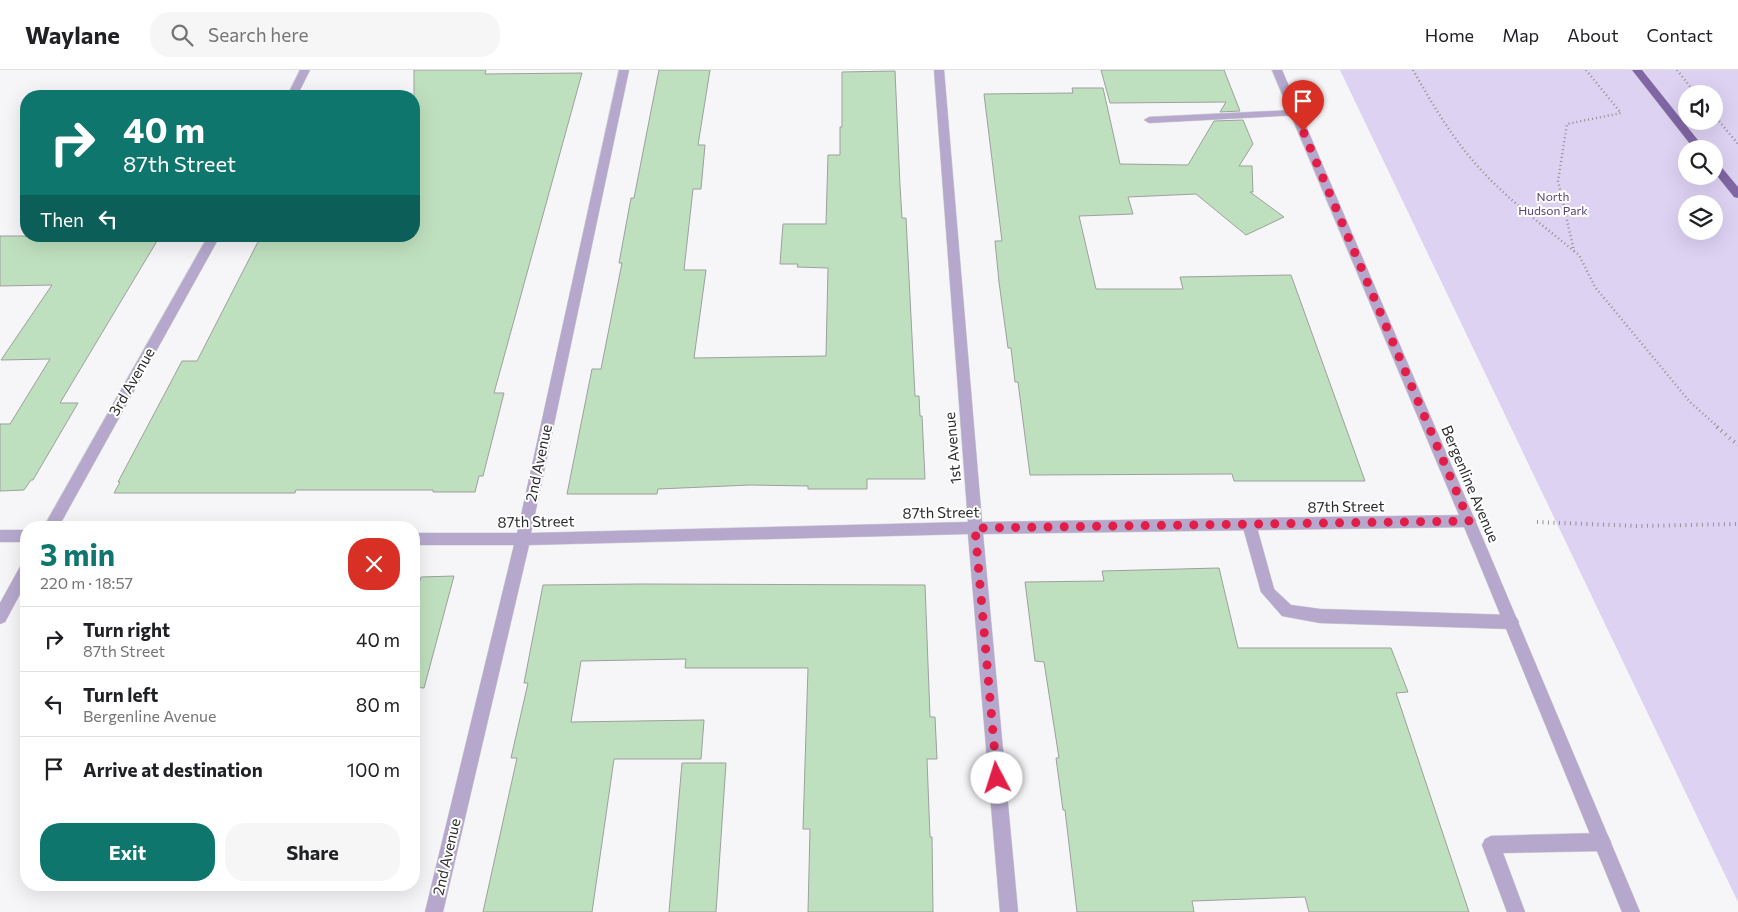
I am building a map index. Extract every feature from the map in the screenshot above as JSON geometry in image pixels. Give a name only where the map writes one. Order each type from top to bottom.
[{"type":"main road","points":[[1637,70],[1693,140]]},
{"type":"main road","points":[[1723,176],[1738,194]]},
{"type":"street","points":[[295,90],[305,70]]},
{"type":"street","name":"2nd Avenue","points":[[434,912],[523,540],[624,70]]},
{"type":"street","name":"1st Avenue","points":[[939,70],[975,528],[1009,912]]},
{"type":"street","name":"Bergenline Avenue","points":[[1276,70],[1469,521],[1632,912]]},
{"type":"street","points":[[1148,120],[1295,113]]},
{"type":"street","name":"3rd Avenue","points":[[54,521],[211,242]]},
{"type":"street","name":"87th Street","points":[[420,539],[523,540],[975,528],[1469,521]]},
{"type":"street","points":[[1250,524],[1268,592],[1287,611],[1320,616],[1511,622]]},
{"type":"street","points":[[0,536],[20,536]]},
{"type":"street","points":[[0,617],[20,581]]},
{"type":"street","points":[[1516,912],[1491,845],[1602,842]]},
{"type":"path","points":[[1413,70],[1428,97],[1474,162],[1503,191],[1578,255],[1595,287],[1690,402],[1738,445]]},
{"type":"path","points":[[1574,251],[1558,181],[1567,124],[1621,113],[1586,70]]},
{"type":"path","points":[[1677,70],[1689,85]]},
{"type":"path","points":[[1723,126],[1738,144]]},
{"type":"path","points":[[1537,522],[1638,526],[1738,525]]},
{"type":"green space","name":"North Hudson Park","points":[[1340,70],[1738,70],[1738,902]]},
{"type":"building","points":[[414,70],[486,70],[485,74],[582,73],[494,393],[504,393],[483,476],[479,476],[475,492],[433,492],[433,490],[296,490],[295,493],[114,493],[182,361],[197,361],[258,242],[420,242],[420,90],[414,90]]},
{"type":"building","points":[[659,70],[710,70],[698,145],[705,145],[701,189],[693,189],[684,270],[706,270],[694,358],[826,356],[828,268],[797,267],[798,264],[780,264],[783,224],[826,224],[828,155],[840,155],[842,72],[895,71],[900,186],[902,218],[906,218],[915,396],[919,396],[920,416],[922,416],[925,479],[867,479],[867,489],[808,489],[808,486],[750,485],[658,489],[657,494],[567,494],[592,369],[601,369],[622,263],[619,263],[631,198],[634,198]]},
{"type":"building","points":[[1101,70],[1224,70],[1240,111],[1220,112],[1226,102],[1110,103]]},
{"type":"building","points":[[1072,88],[1103,88],[1120,164],[1188,165],[1214,121],[1243,120],[1253,144],[1239,166],[1252,166],[1253,192],[1250,192],[1284,217],[1246,235],[1196,194],[1128,197],[1133,214],[1079,216],[1096,289],[1183,289],[1180,277],[1291,275],[1365,481],[1234,481],[1232,474],[1030,475],[1018,382],[1015,382],[1011,348],[1008,348],[999,282],[995,241],[1002,241],[984,94],[1073,93]]},
{"type":"building","points":[[0,236],[20,236],[20,242],[156,242],[60,403],[78,403],[33,480],[24,490],[0,491],[0,424],[10,424],[50,359],[1,360],[52,285],[0,286]]},
{"type":"building","points":[[1219,568],[1238,648],[1391,648],[1408,692],[1396,693],[1469,912],[1309,912],[1305,897],[1192,901],[1194,912],[1077,912],[1065,810],[1063,810],[1056,758],[1059,758],[1044,662],[1035,661],[1025,582],[1104,581],[1102,571]]},
{"type":"building","points":[[454,576],[424,688],[420,688],[421,577]]},
{"type":"building","points":[[543,585],[925,585],[930,717],[935,717],[937,759],[927,759],[930,837],[932,837],[933,912],[808,912],[810,829],[803,829],[808,668],[685,668],[686,659],[581,661],[571,722],[704,720],[701,759],[614,759],[592,912],[483,912],[517,758],[511,758],[528,683],[524,683]]},
{"type":"building","points":[[682,763],[726,763],[716,912],[669,912]]},
{"type":"route","points":[[997,778],[975,528],[1469,521],[1303,131]]}]
